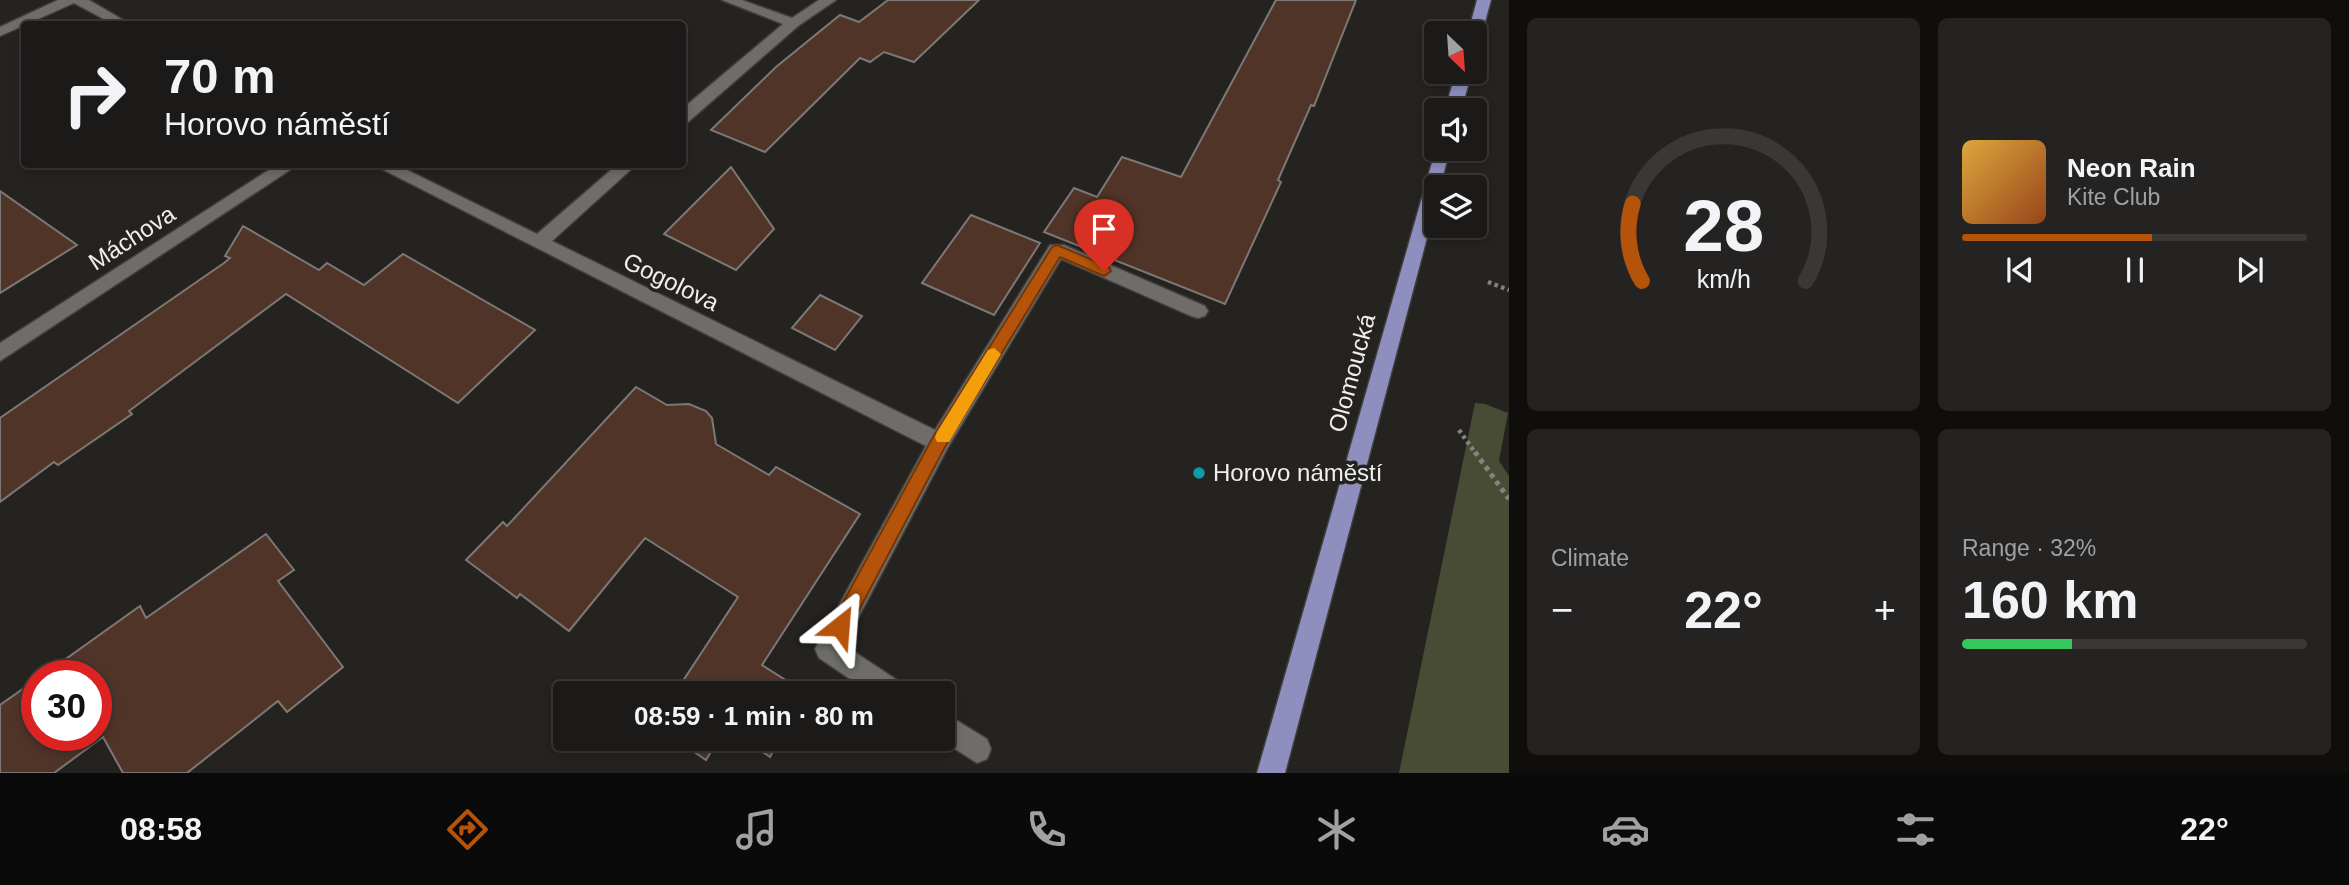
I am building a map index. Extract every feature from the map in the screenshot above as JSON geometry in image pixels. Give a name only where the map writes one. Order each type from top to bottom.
[{"type":"main road","points":[[1478,21],[1484,0]]},
{"type":"main road","name":"Olomoucká","points":[[1271,773],[1439,161]]},
{"type":"street","points":[[24,21],[69,0]]},
{"type":"street","points":[[79,0],[118,21]]},
{"type":"street","points":[[729,0],[793,23]]},
{"type":"street","points":[[686,115],[793,23],[829,0]]},
{"type":"street","points":[[0,32],[21,22]]},
{"type":"street","name":"Máchova","points":[[0,353],[285,168]]},
{"type":"street","name":"Gogolova","points":[[388,168],[939,442]]},
{"type":"street","points":[[538,243],[624,168]]},
{"type":"street","points":[[876,681],[828,649],[939,442],[1057,250],[1199,311]]},
{"type":"street","points":[[955,734],[977,749]]},
{"type":"path","points":[[1488,282],[1509,289]]},
{"type":"path","points":[[1460,430],[1509,499]]},
{"type":"green space","points":[[1475,403],[1508,413],[1499,461],[1509,476],[1509,773],[1399,773]]},
{"type":"building","points":[[888,0],[979,0],[914,62],[884,52],[870,62],[860,58],[765,152],[711,130],[776,67],[840,15],[859,22]]},
{"type":"building","points":[[1276,0],[1356,0],[1314,106],[1311,105],[1278,180],[1281,182],[1225,304],[1044,232],[1074,188],[1097,197],[1122,157],[1181,177]]},
{"type":"building","points":[[731,167],[774,229],[736,270],[664,234]]},
{"type":"building","points":[[0,191],[77,245],[0,293]]},
{"type":"building","points":[[971,215],[1040,243],[994,315],[922,283]]},
{"type":"building","points":[[243,226],[319,270],[327,263],[364,285],[403,254],[535,330],[458,403],[286,294],[129,411],[132,414],[58,465],[54,462],[0,502],[0,418],[224,263],[230,258],[225,256]]},
{"type":"building","points":[[820,295],[862,316],[835,350],[792,328]]},
{"type":"building","points":[[636,387],[667,405],[689,404],[706,411],[712,418],[716,444],[769,475],[776,467],[860,514],[762,665],[787,681],[683,681],[738,597],[645,538],[569,631],[520,594],[517,598],[466,560],[503,522],[507,526]]},
{"type":"building","points":[[266,534],[294,570],[278,581],[343,667],[287,712],[278,701],[187,773],[123,773],[111,751],[112,660],[64,660],[140,606],[146,618]]},
{"type":"building","points":[[21,690],[21,751],[84,751],[54,773],[0,773],[0,705]]},
{"type":"building","points":[[693,751],[711,751],[706,760]]},
{"type":"building","points":[[761,751],[773,751],[770,757]]},
{"type":"slow traffic","points":[[943,437],[994,354]]},
{"type":"place","name":"Horovo náměstí","points":[[1199,473]]},
{"type":"route","points":[[840,626],[939,442],[1057,250],[1104,271]]}]
